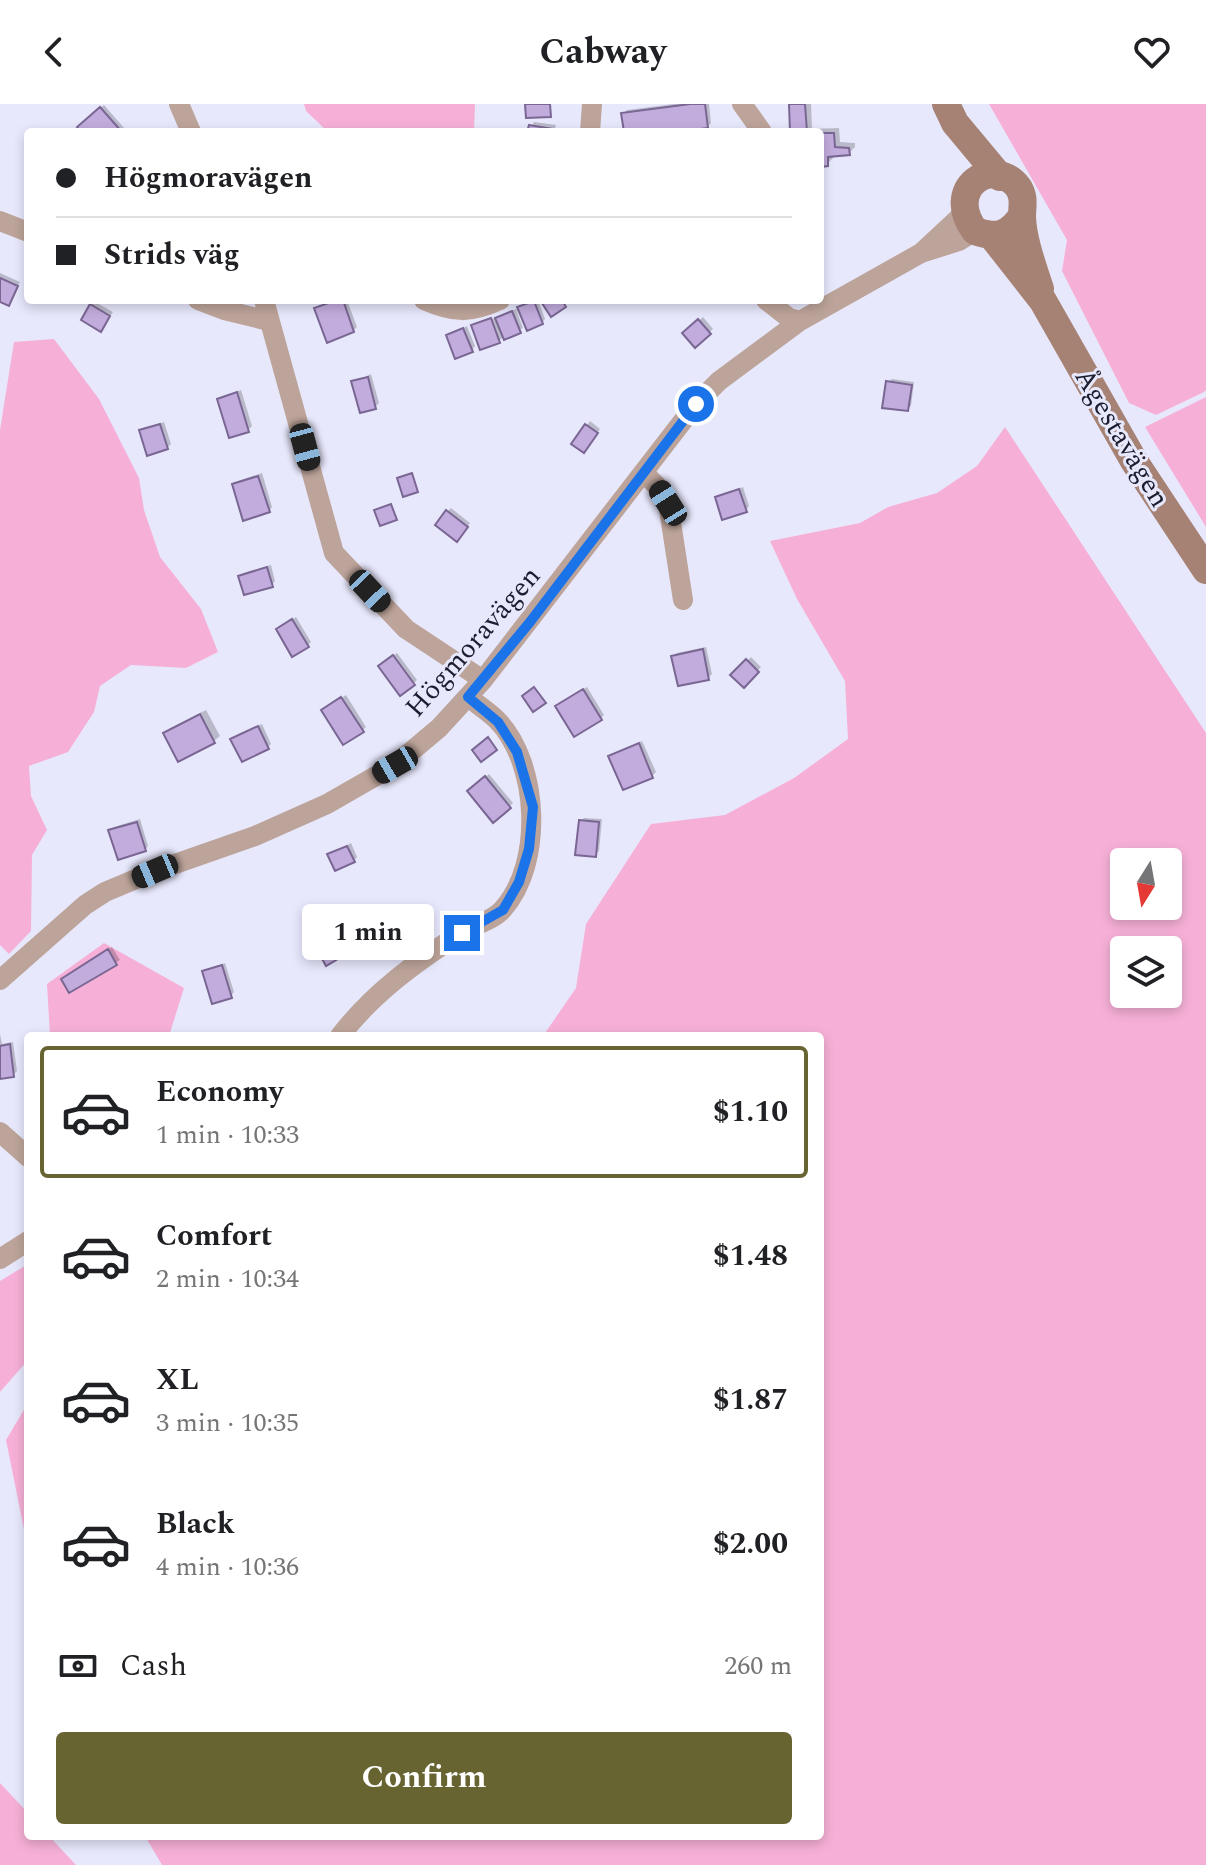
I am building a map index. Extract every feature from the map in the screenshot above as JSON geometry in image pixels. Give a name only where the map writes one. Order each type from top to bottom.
[{"type":"main road","name":"Ågestavägen","points":[[950,114],[1000,177],[1018,187],[1043,301]]},
{"type":"main road","name":"Ågestavägen","points":[[950,114],[974,219],[1043,301],[1134,461],[1206,570]]},
{"type":"main road","points":[[1000,177],[985,175],[973,182],[974,219],[1004,235],[1014,228],[1022,216]]},
{"type":"street","points":[[179,104],[189,128]]},
{"type":"street","points":[[590,128],[592,104]]},
{"type":"street","points":[[742,104],[759,128]]},
{"type":"street","name":"Högmoravägen","points":[[0,980],[85,905],[105,892],[255,836],[327,804],[395,765],[439,728],[483,680],[696,404],[719,381],[800,321],[921,253],[974,219]]},
{"type":"street","points":[[0,221],[24,230]]},
{"type":"street","points":[[208,304],[269,321]]},
{"type":"street","points":[[265,304],[334,553],[406,629],[483,680]]},
{"type":"street","points":[[433,304],[446,310],[462,311],[491,304]]},
{"type":"street","points":[[771,304],[789,318],[800,321]]},
{"type":"street","points":[[644,473],[668,503],[683,600]]},
{"type":"street","points":[[343,1032],[394,979],[462,933],[503,910],[519,882],[529,849],[533,807],[525,774],[517,752],[498,722],[468,697]]},
{"type":"street","points":[[0,1132],[24,1153]]},
{"type":"street","points":[[0,1259],[24,1244]]},
{"type":"shaded area","points":[[304,104],[475,104],[474,128],[324,128],[306,111]]},
{"type":"shaded area","points":[[989,104],[1206,104],[1204,392],[1156,415],[1129,403],[1062,271],[1067,240]]},
{"type":"shaded area","points":[[54,339],[99,399],[139,478],[144,510],[160,557],[201,609],[218,652],[186,668],[131,665],[100,686],[94,712],[68,752],[29,766],[31,796],[47,830],[32,855],[31,931],[9,954],[0,945],[0,430],[14,342]]},
{"type":"shaded area","points":[[1206,397],[1206,527],[1145,427]]},
{"type":"shaded area","points":[[1005,427],[1206,733],[1206,1865],[162,1865],[147,1840],[824,1840],[824,1032],[546,1032],[576,988],[586,924],[651,824],[725,815],[794,778],[848,739],[845,681],[797,599],[770,541],[860,523],[888,507],[937,493],[977,466]]},
{"type":"shaded area","points":[[104,943],[184,988],[170,1032],[50,1032],[47,984]]},
{"type":"shaded area","points":[[24,1266],[24,1365],[0,1392],[0,1281]]},
{"type":"shaded area","points":[[24,1410],[24,1529],[6,1440]]},
{"type":"shaded area","points":[[0,1783],[24,1809],[24,1840],[53,1840],[76,1865],[0,1865]]},
{"type":"building","points":[[525,104],[550,104],[551,117],[526,118]]},
{"type":"building","points":[[705,104],[708,128],[623,128],[621,113]]},
{"type":"building","points":[[789,104],[805,104],[807,128],[790,128]]},
{"type":"building","points":[[100,107],[118,128],[78,128]]},
{"type":"building","points":[[824,133],[834,133],[835,147],[849,148],[850,155],[828,157],[828,166],[824,166]]},
{"type":"building","points":[[0,278],[18,286],[9,306],[0,302]]},
{"type":"building","points":[[90,304],[110,316],[101,332],[81,320]]},
{"type":"building","points":[[326,304],[344,304],[354,332],[327,343],[314,308]]},
{"type":"building","points":[[535,304],[543,324],[527,331],[517,307]]},
{"type":"building","points":[[543,304],[564,304],[566,307],[551,317]]},
{"type":"building","points":[[512,311],[521,333],[504,340],[495,318]]},
{"type":"building","points":[[491,318],[500,343],[480,350],[471,325]]},
{"type":"building","points":[[698,319],[711,334],[695,348],[682,333]]},
{"type":"building","points":[[463,328],[473,352],[455,359],[446,335]]},
{"type":"building","points":[[368,377],[376,409],[360,413],[351,381]]},
{"type":"building","points":[[886,381],[912,385],[908,411],[882,408]]},
{"type":"building","points":[[237,392],[249,432],[229,438],[217,399]]},
{"type":"building","points":[[160,424],[168,449],[147,456],[139,430]]},
{"type":"building","points":[[585,424],[598,433],[584,453],[571,444]]},
{"type":"building","points":[[412,473],[418,492],[403,497],[397,478]]},
{"type":"building","points":[[258,476],[270,512],[243,521],[232,484]]},
{"type":"building","points":[[739,489],[747,512],[722,520],[715,497]]},
{"type":"building","points":[[391,504],[397,520],[380,526],[374,510]]},
{"type":"building","points":[[446,510],[468,527],[457,542],[435,525]]},
{"type":"building","points":[[267,567],[273,587],[244,595],[238,576]]},
{"type":"building","points":[[292,619],[309,647],[292,657],[276,629]]},
{"type":"building","points":[[703,649],[709,680],[678,686],[671,656]]},
{"type":"building","points":[[393,655],[415,685],[400,696],[378,666]]},
{"type":"building","points":[[746,659],[759,672],[744,688],[730,675]]},
{"type":"building","points":[[534,687],[546,703],[533,712],[522,696]]},
{"type":"building","points":[[583,689],[602,720],[574,737],[555,706]]},
{"type":"building","points":[[341,697],[364,732],[343,745],[321,710]]},
{"type":"building","points":[[200,714],[215,743],[178,762],[163,733]]},
{"type":"building","points":[[258,726],[269,749],[242,762],[230,739]]},
{"type":"building","points":[[488,737],[497,750],[481,762],[472,750]]},
{"type":"building","points":[[639,743],[653,778],[623,790],[608,756]]},
{"type":"building","points":[[485,776],[511,808],[493,823],[467,791]]},
{"type":"building","points":[[579,820],[599,822],[596,857],[575,855]]},
{"type":"building","points":[[137,822],[146,851],[118,860],[108,830]]},
{"type":"building","points":[[347,846],[355,862],[335,871],[327,854]]},
{"type":"building","points":[[335,932],[348,953],[326,966],[314,944]]},
{"type":"building","points":[[108,949],[117,965],[69,993],[61,979]]},
{"type":"building","points":[[222,965],[232,998],[212,1004],[202,971]]},
{"type":"building","points":[[10,1044],[14,1077],[0,1079],[0,1046]]},
{"type":"route","points":[[462,933],[503,910],[519,882],[529,849],[533,807],[517,752],[498,722],[468,697],[530,622],[696,404]]}]
